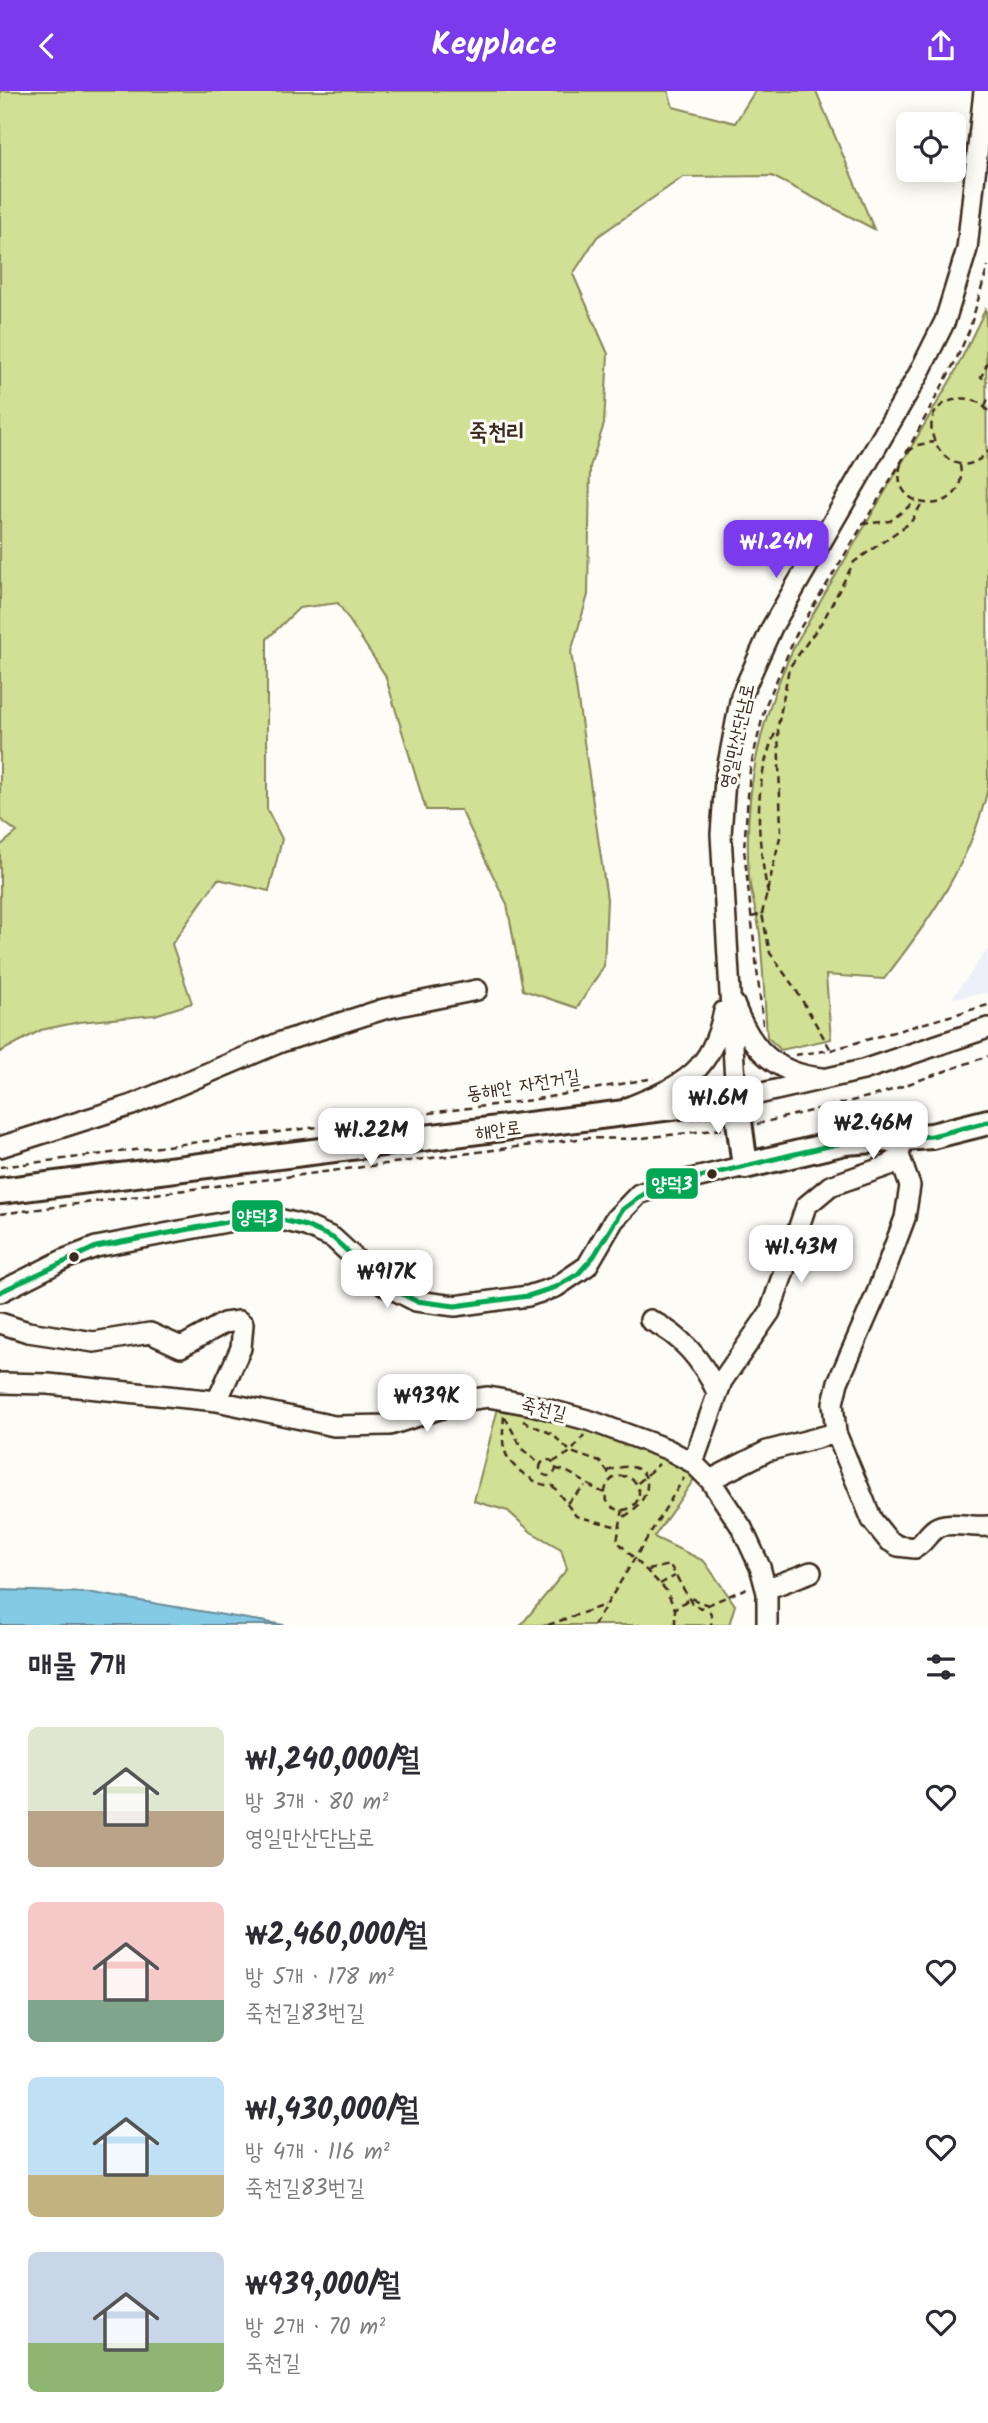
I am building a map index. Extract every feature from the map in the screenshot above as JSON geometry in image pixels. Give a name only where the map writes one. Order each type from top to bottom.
[{"type":"main road","name":"해안로","points":[[0,1191],[736,1099]]},
{"type":"main road","points":[[736,1099],[745,1166],[845,1142],[901,1146],[988,1122]]},
{"type":"street","name":"영일만산단남로","points":[[736,1099],[721,834],[724,780],[741,696],[772,627],[918,375],[945,321],[967,249],[984,91]]},
{"type":"street","points":[[729,989],[749,1036],[765,1057],[790,1072],[833,1078]]},
{"type":"street","points":[[609,1115],[667,1091],[700,1069],[717,1041],[729,989]]},
{"type":"street","points":[[0,1147],[132,1105],[281,1042],[384,1009],[477,990]]},
{"type":"street","name":"해안로","points":[[736,1099],[833,1078],[988,1028]]},
{"type":"street","points":[[693,1463],[717,1392],[734,1363],[765,1324],[806,1206],[831,1186],[890,1165],[901,1146]]},
{"type":"street","points":[[901,1146],[911,1198],[876,1295],[834,1395],[836,1433],[872,1520],[888,1540],[898,1546],[915,1548],[933,1530],[946,1524],[973,1528],[988,1526]]},
{"type":"street","points":[[0,1292],[65,1259],[96,1247],[263,1215],[306,1226],[333,1238],[383,1283],[416,1301],[455,1306],[514,1298],[543,1293],[578,1274],[594,1256],[622,1210],[639,1194],[745,1166]]},
{"type":"street","points":[[650,1320],[677,1335],[699,1359],[717,1392]]},
{"type":"street","points":[[0,1323],[29,1332],[94,1342],[150,1333],[181,1347],[224,1323],[239,1321],[244,1330],[243,1339],[217,1401]]},
{"type":"street","name":"죽천길","points":[[0,1383],[37,1383],[217,1401],[334,1426],[390,1425],[467,1400],[591,1421],[667,1449],[693,1463],[710,1480],[742,1528],[765,1585],[766,1625]]},
{"type":"street","points":[[710,1480],[755,1455],[836,1433]]},
{"type":"street","points":[[765,1585],[811,1572]]},
{"type":"path","points":[[763,1026],[744,849],[750,770],[765,707],[791,645],[903,459],[965,341],[988,266]]},
{"type":"path","points":[[988,362],[981,377],[988,381]]},
{"type":"path","points":[[988,411],[966,398],[946,403],[933,419],[931,429],[934,442],[943,456],[959,462],[975,461],[988,451]]},
{"type":"path","points":[[985,407],[988,399]]},
{"type":"path","points":[[934,442],[917,445],[903,459],[900,479],[903,489],[916,501],[940,503],[957,491],[961,481],[959,462]]},
{"type":"path","points":[[862,524],[890,521],[916,501]]},
{"type":"path","points":[[768,895],[758,837],[758,808],[765,759],[778,726],[789,668],[824,619],[846,574],[865,553],[911,521],[922,503]]},
{"type":"path","points":[[778,726],[781,832],[762,914],[770,953],[796,990],[831,1050]]},
{"type":"path","points":[[752,917],[762,914]]},
{"type":"path","points":[[765,1057],[772,1051],[785,1056],[831,1050],[988,1005]]},
{"type":"path","name":"동해안 자전거길","points":[[0,1167],[532,1100],[661,1077]]},
{"type":"path","points":[[501,1406],[552,1434],[571,1452],[594,1458],[608,1471],[612,1479],[606,1493],[609,1503],[623,1509]]},
{"type":"path","points":[[501,1406],[522,1449],[541,1465],[541,1470],[546,1475],[556,1469],[568,1471],[585,1486],[606,1493]]},
{"type":"path","points":[[501,1406],[503,1454],[537,1485],[553,1486],[576,1516],[618,1527]]},
{"type":"path","points":[[541,1465],[546,1460],[553,1462],[571,1452],[591,1421]]},
{"type":"path","points":[[637,1484],[646,1478],[667,1449]]},
{"type":"path","points":[[553,1462],[556,1469]]},
{"type":"path","points":[[594,1625],[693,1463]]},
{"type":"path","points":[[608,1471],[631,1467],[641,1471],[646,1478],[646,1494],[642,1504],[620,1519]]},
{"type":"path","points":[[612,1479],[628,1477],[637,1484]]},
{"type":"path","points":[[637,1484],[637,1500],[623,1509],[617,1541],[648,1570],[653,1581],[660,1584],[675,1609],[675,1625]]},
{"type":"path","points":[[566,1503],[585,1486]]},
{"type":"path","points":[[648,1570],[664,1564],[670,1565],[696,1607],[765,1585]]},
{"type":"path","points":[[660,1584],[676,1575]]},
{"type":"path","points":[[690,1598],[708,1605]]},
{"type":"path","points":[[675,1609],[690,1598]]},
{"type":"path","points":[[548,1625],[605,1605]]},
{"type":"path","points":[[708,1605],[711,1625]]},
{"type":"shaded area","points":[[988,949],[988,993],[952,998]]},
{"type":"green space","points":[[0,91],[668,91],[673,107],[735,123],[755,91],[816,91],[874,229],[772,176],[683,177],[597,237],[573,274],[608,354],[604,424],[590,467],[588,595],[571,652],[607,899],[604,966],[577,1008],[523,990],[507,904],[461,810],[426,810],[385,675],[338,603],[299,608],[267,639],[267,809],[282,839],[269,891],[218,879],[172,944],[192,1003],[155,1015],[79,1022],[41,1030],[0,1052],[0,846],[17,832],[0,819]]},
{"type":"green space","points":[[986,308],[988,788],[981,815],[947,889],[884,979],[826,975],[831,1039],[781,1050],[767,1037],[760,935],[749,877],[752,787],[764,728],[783,671],[796,643],[953,376]]},
{"type":"green space","points":[[498,1408],[513,1409],[638,1441],[699,1472],[654,1537],[704,1561],[735,1605],[729,1625],[521,1625],[567,1569],[561,1549],[531,1532],[508,1511],[474,1501]]},
{"type":"water","points":[[0,1590],[93,1593],[284,1625],[0,1625]]},
{"type":"transit line","name":"양덕3","points":[[0,1292],[96,1247],[263,1215],[306,1226],[333,1238],[383,1284],[416,1301],[455,1306],[528,1296],[556,1287],[578,1274],[594,1256],[622,1210],[650,1189],[845,1142],[932,1136],[988,1122]]},
{"type":"district","name":"죽천리","points":[[497,431]]}]
